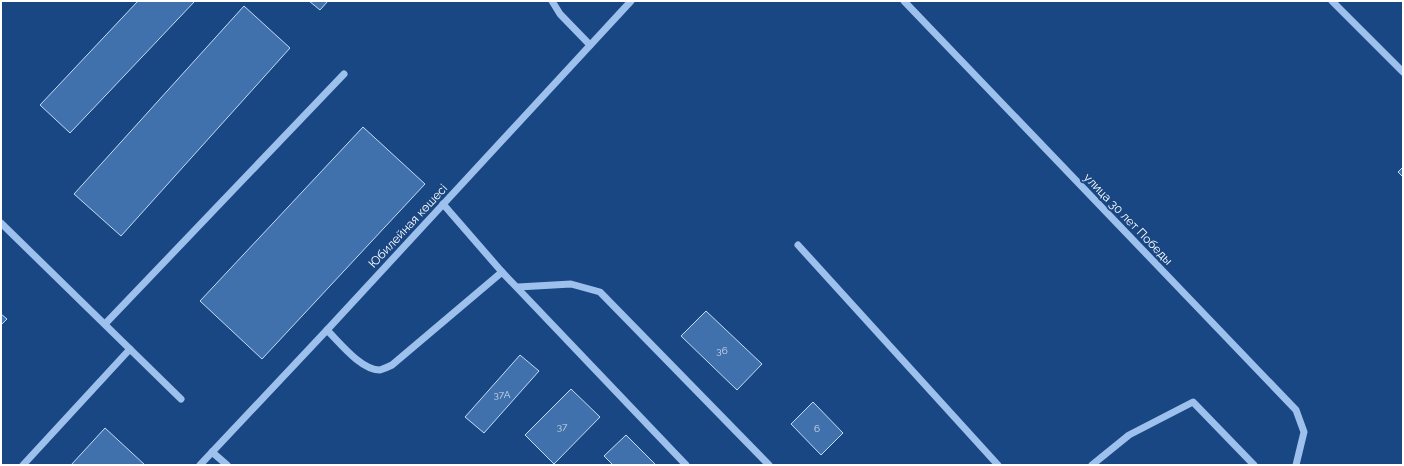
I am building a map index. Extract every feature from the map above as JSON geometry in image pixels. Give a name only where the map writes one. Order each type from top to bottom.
[{"type":"street","points":[[552,1],[560,14],[590,45]]},
{"type":"street","name":"Юбилейная көшесі","points":[[200,465],[631,1]]},
{"type":"street","name":"улица 30 лет Победы","points":[[904,1],[1296,410],[1304,432],[1296,465]]},
{"type":"street","points":[[1332,1],[1403,72]]},
{"type":"street","points":[[105,324],[344,74]]},
{"type":"street","points":[[443,204],[502,272],[686,465]]},
{"type":"street","points":[[1,223],[181,399]]},
{"type":"street","points":[[798,245],[998,465]]},
{"type":"street","points":[[327,330],[356,359],[367,367],[380,370],[392,365],[502,272]]},
{"type":"street","points":[[518,288],[571,284],[600,292],[769,465]]},
{"type":"street","points":[[23,465],[130,349]]},
{"type":"street","points":[[1092,465],[1129,435],[1193,402],[1254,465]]},
{"type":"street","points":[[212,452],[227,465]]},
{"type":"building","points":[[138,1],[195,1],[70,133],[40,105]]},
{"type":"building","points":[[309,1],[328,1],[320,10]]},
{"type":"building","points":[[244,6],[290,48],[121,236],[74,194]]},
{"type":"building","points":[[363,127],[425,184],[262,359],[200,301]]},
{"type":"building","points":[[1403,167],[1403,177],[1398,172]]},
{"type":"building","points":[[706,311],[762,364],[737,390],[681,336]]},
{"type":"building","points":[[1,314],[7,319],[1,325]]},
{"type":"building","points":[[520,355],[539,371],[484,433],[465,417]]},
{"type":"building","points":[[571,389],[600,417],[554,464],[525,435]]},
{"type":"building","points":[[813,402],[843,433],[821,455],[791,424]]},
{"type":"building","points":[[105,428],[145,465],[71,465]]},
{"type":"building","points":[[626,435],[656,465],[613,465],[604,456]]}]
